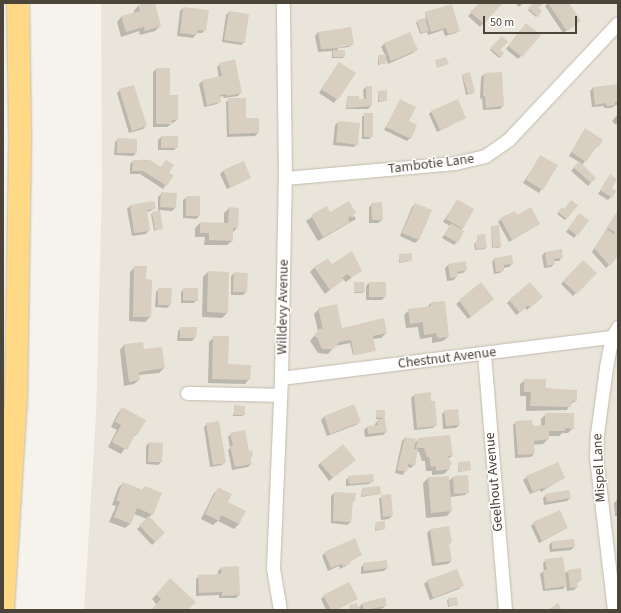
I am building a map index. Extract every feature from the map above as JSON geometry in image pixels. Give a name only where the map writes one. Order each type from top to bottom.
[{"type":"highway","points":[[3,610],[16,392],[20,132],[18,3]]},
{"type":"street","name":"Willdevy Avenue","points":[[280,610],[273,568],[281,378],[285,178],[283,3]]},
{"type":"street","name":"Tambotie Lane","points":[[285,178],[455,163],[485,156],[509,139],[617,27]]},
{"type":"street","name":"Chestnut Avenue","points":[[281,378],[484,354],[615,332]]},
{"type":"street","name":"Mispel Lane","points":[[614,610],[596,457],[600,406],[615,332]]},
{"type":"street","name":"Geelhout Avenue","points":[[484,354],[505,610]]},
{"type":"street","points":[[187,393],[280,396]]},
{"type":"shaded area","points":[[101,3],[618,3],[618,610],[84,610],[96,416],[102,186]]},
{"type":"building","points":[[155,3],[161,26],[145,31],[144,27],[126,32],[121,16],[140,11],[138,5]]},
{"type":"building","points":[[479,3],[503,3],[484,24],[470,12]]},
{"type":"building","points":[[533,3],[543,3],[539,8],[542,11],[538,17],[528,8]]},
{"type":"building","points":[[548,3],[569,3],[581,21],[567,31]]},
{"type":"building","points":[[452,4],[460,31],[448,34],[446,28],[431,32],[425,12]]},
{"type":"building","points":[[183,7],[209,10],[206,31],[198,30],[197,35],[180,33]]},
{"type":"building","points":[[229,11],[249,14],[245,43],[224,40]]},
{"type":"building","points":[[425,18],[429,31],[421,33],[417,20]]},
{"type":"building","points":[[526,23],[541,35],[522,57],[508,46]]},
{"type":"building","points":[[351,27],[354,44],[340,46],[340,48],[321,49],[318,32]]},
{"type":"building","points":[[410,32],[418,50],[391,61],[384,43]]},
{"type":"building","points":[[502,36],[508,42],[500,50],[504,53],[501,58],[490,48]]},
{"type":"building","points":[[333,50],[345,50],[345,57],[333,57]]},
{"type":"building","points":[[386,54],[386,64],[379,64],[378,55]]},
{"type":"building","points":[[446,57],[449,64],[437,68],[435,60]]},
{"type":"building","points":[[235,59],[242,93],[227,96],[226,94],[220,95],[221,102],[207,105],[202,80],[222,76],[219,63]]},
{"type":"building","points":[[339,62],[356,73],[338,100],[321,89]]},
{"type":"building","points":[[156,68],[170,68],[170,95],[178,95],[178,120],[172,120],[172,124],[156,124]]},
{"type":"building","points":[[470,72],[475,92],[468,94],[462,74]]},
{"type":"building","points":[[502,72],[504,106],[486,108],[485,96],[483,96],[484,73]]},
{"type":"building","points":[[618,84],[618,102],[615,102],[615,105],[607,106],[606,103],[595,105],[593,87]]},
{"type":"building","points":[[134,85],[147,126],[132,131],[119,89]]},
{"type":"building","points":[[366,86],[372,86],[372,106],[347,108],[347,96],[359,96],[359,99],[366,99]]},
{"type":"building","points":[[387,90],[387,101],[379,101],[378,91]]},
{"type":"building","points":[[228,98],[246,98],[246,118],[259,118],[259,133],[229,134]]},
{"type":"building","points":[[400,99],[416,107],[409,121],[417,125],[411,139],[386,127]]},
{"type":"building","points":[[458,99],[466,118],[440,130],[431,111]]},
{"type":"building","points":[[364,113],[373,113],[373,137],[364,137]]},
{"type":"building","points":[[338,121],[360,123],[358,145],[336,142]]},
{"type":"building","points":[[585,128],[603,140],[586,162],[571,152]]},
{"type":"building","points":[[161,136],[178,136],[178,148],[161,148]]},
{"type":"building","points":[[117,138],[137,139],[137,153],[117,153]]},
{"type":"building","points":[[540,155],[558,165],[543,190],[526,180]]},
{"type":"building","points":[[133,160],[150,160],[161,167],[166,160],[174,165],[169,173],[174,175],[167,186],[143,171],[132,171]]},
{"type":"building","points":[[244,161],[251,178],[230,187],[223,170]]},
{"type":"building","points":[[579,161],[596,178],[591,183],[573,167]]},
{"type":"building","points":[[610,174],[617,179],[612,188],[616,191],[612,198],[600,190]]},
{"type":"building","points":[[161,192],[177,193],[176,208],[160,207]]},
{"type":"building","points":[[186,196],[200,196],[200,216],[186,216]]},
{"type":"building","points":[[457,199],[474,209],[463,229],[446,219]]},
{"type":"building","points":[[571,200],[578,205],[567,219],[558,212],[562,207],[564,209]]},
{"type":"building","points":[[154,201],[156,209],[147,210],[150,231],[134,233],[130,205]]},
{"type":"building","points":[[349,201],[356,213],[348,218],[350,222],[323,237],[311,215],[327,206],[330,212]]},
{"type":"building","points":[[382,202],[383,220],[372,220],[371,203]]},
{"type":"building","points":[[415,203],[432,210],[419,240],[402,233]]},
{"type":"building","points":[[229,207],[239,208],[238,228],[233,228],[233,241],[209,240],[209,233],[200,233],[200,222],[228,223]]},
{"type":"building","points":[[531,207],[540,224],[512,240],[500,218],[515,211],[517,215]]},
{"type":"building","points":[[160,210],[163,229],[155,230],[152,212]]},
{"type":"building","points":[[618,210],[618,256],[610,266],[594,248],[607,229],[614,234],[615,232],[607,227]]},
{"type":"building","points":[[579,213],[589,220],[578,236],[568,229]]},
{"type":"building","points":[[451,223],[464,231],[458,243],[444,235]]},
{"type":"building","points":[[499,225],[501,247],[493,248],[491,226]]},
{"type":"building","points":[[485,234],[487,248],[476,249],[475,242],[478,241],[477,235]]},
{"type":"building","points":[[562,249],[563,258],[554,259],[555,264],[547,266],[545,252]]},
{"type":"building","points":[[352,251],[362,271],[351,278],[348,274],[342,278],[344,280],[330,290],[314,267],[328,258],[332,264]]},
{"type":"building","points":[[412,253],[412,261],[400,262],[399,254]]},
{"type":"building","points":[[512,255],[513,264],[504,265],[504,271],[496,272],[494,258]]},
{"type":"building","points":[[583,260],[597,273],[577,294],[563,281]]},
{"type":"building","points":[[466,261],[467,270],[457,272],[458,277],[450,278],[448,264]]},
{"type":"building","points":[[134,266],[147,266],[146,279],[152,280],[151,317],[133,317]]},
{"type":"building","points":[[208,271],[229,272],[228,313],[207,312]]},
{"type":"building","points":[[234,272],[248,273],[247,292],[233,292]]},
{"type":"building","points":[[354,282],[364,282],[365,292],[354,292]]},
{"type":"building","points":[[369,282],[386,282],[386,297],[369,297]]},
{"type":"building","points":[[481,282],[494,299],[471,317],[459,300]]},
{"type":"building","points":[[530,282],[543,297],[530,308],[528,305],[520,313],[509,300]]},
{"type":"building","points":[[158,288],[172,288],[171,305],[158,305]]},
{"type":"building","points":[[183,288],[198,288],[198,301],[183,300]]},
{"type":"building","points":[[445,301],[449,337],[437,338],[436,333],[424,335],[423,322],[410,324],[408,309],[431,306],[431,302]]},
{"type":"building","points":[[337,304],[342,328],[384,318],[387,333],[373,336],[376,351],[354,355],[351,340],[339,342],[334,349],[322,349],[317,338],[314,336],[320,328],[323,330],[318,308]]},
{"type":"building","points":[[180,327],[197,327],[196,338],[180,338]]},
{"type":"building","points":[[213,336],[229,336],[228,364],[251,365],[250,380],[212,379]]},
{"type":"building","points":[[143,342],[144,349],[162,347],[165,368],[139,372],[140,380],[129,382],[124,344]]},
{"type":"building","points":[[524,379],[546,379],[546,388],[577,390],[577,401],[572,401],[571,407],[530,406],[531,392],[524,392]]},
{"type":"building","points":[[431,392],[431,401],[435,401],[437,426],[417,428],[414,394]]},
{"type":"building","points":[[354,404],[361,422],[330,434],[324,416]]},
{"type":"building","points":[[234,405],[245,406],[245,415],[234,415]]},
{"type":"building","points":[[122,407],[146,420],[138,434],[136,433],[127,450],[112,442],[121,425],[115,422]]},
{"type":"building","points":[[458,409],[460,425],[446,426],[444,410]]},
{"type":"building","points":[[376,410],[385,410],[385,418],[377,418]]},
{"type":"building","points":[[545,413],[574,413],[574,429],[565,428],[565,431],[549,431],[549,439],[534,441],[535,454],[518,455],[515,421],[532,420],[533,426],[545,425]]},
{"type":"building","points":[[377,419],[385,419],[387,432],[368,434],[367,426],[378,425]]},
{"type":"building","points":[[219,421],[226,463],[213,465],[206,423]]},
{"type":"building","points":[[245,430],[249,451],[252,450],[253,456],[250,457],[252,464],[235,467],[230,446],[233,446],[230,433]]},
{"type":"building","points":[[450,435],[453,456],[448,456],[452,465],[449,465],[450,469],[436,471],[436,466],[431,467],[429,457],[427,457],[424,448],[416,448],[418,438]]},
{"type":"building","points":[[405,437],[416,439],[414,449],[418,449],[415,466],[408,464],[407,472],[397,470]]},
{"type":"building","points":[[149,442],[163,443],[162,462],[148,462]]},
{"type":"building","points":[[343,444],[356,460],[333,478],[320,463]]},
{"type":"building","points":[[470,461],[471,470],[459,472],[458,462]]},
{"type":"building","points":[[558,462],[565,478],[544,489],[543,488],[533,492],[526,476]]},
{"type":"building","points":[[373,474],[374,482],[349,484],[348,476]]},
{"type":"building","points":[[468,475],[469,493],[454,494],[453,476]]},
{"type":"building","points":[[449,476],[452,511],[431,513],[428,477]]},
{"type":"building","points":[[123,482],[143,490],[145,486],[162,493],[153,515],[137,508],[131,524],[114,517],[120,502],[116,500]]},
{"type":"building","points":[[380,486],[381,494],[362,496],[362,488]]},
{"type":"building","points":[[218,487],[232,494],[228,502],[246,511],[239,524],[221,515],[219,521],[205,514]]},
{"type":"building","points":[[569,490],[571,498],[547,502],[545,494]]},
{"type":"building","points":[[334,492],[356,493],[355,502],[353,501],[351,522],[333,521]]},
{"type":"building","points":[[391,494],[393,516],[383,517],[381,495]]},
{"type":"building","points":[[560,510],[568,528],[542,541],[533,522]]},
{"type":"building","points":[[149,516],[165,533],[155,542],[139,525]]},
{"type":"building","points":[[385,521],[385,529],[376,530],[375,522]]},
{"type":"building","points":[[449,526],[452,543],[449,543],[452,561],[435,563],[430,529]]},
{"type":"building","points":[[355,538],[362,555],[350,561],[351,563],[343,567],[342,564],[331,568],[324,552]]},
{"type":"building","points":[[574,539],[575,547],[552,549],[552,541]]},
{"type":"building","points":[[563,557],[567,586],[545,589],[543,570],[547,570],[545,559]]},
{"type":"building","points":[[387,560],[388,568],[364,571],[363,563]]},
{"type":"building","points":[[239,566],[240,595],[222,596],[222,592],[199,593],[198,575],[221,574],[221,567]]},
{"type":"building","points":[[581,568],[582,580],[577,581],[578,587],[570,588],[568,570]]},
{"type":"building","points":[[457,569],[464,586],[433,598],[427,580]]},
{"type":"building","points":[[170,578],[196,602],[188,610],[151,610],[161,599],[156,594]]},
{"type":"building","points":[[349,582],[358,599],[337,610],[331,610],[323,595]]},
{"type":"building","points":[[385,597],[387,606],[364,610],[362,603]]},
{"type":"building","points":[[457,597],[458,606],[449,606],[448,598]]},
{"type":"building","points":[[357,603],[359,610],[350,610],[349,605]]},
{"type":"building","points":[[558,603],[562,610],[548,610]]}]
